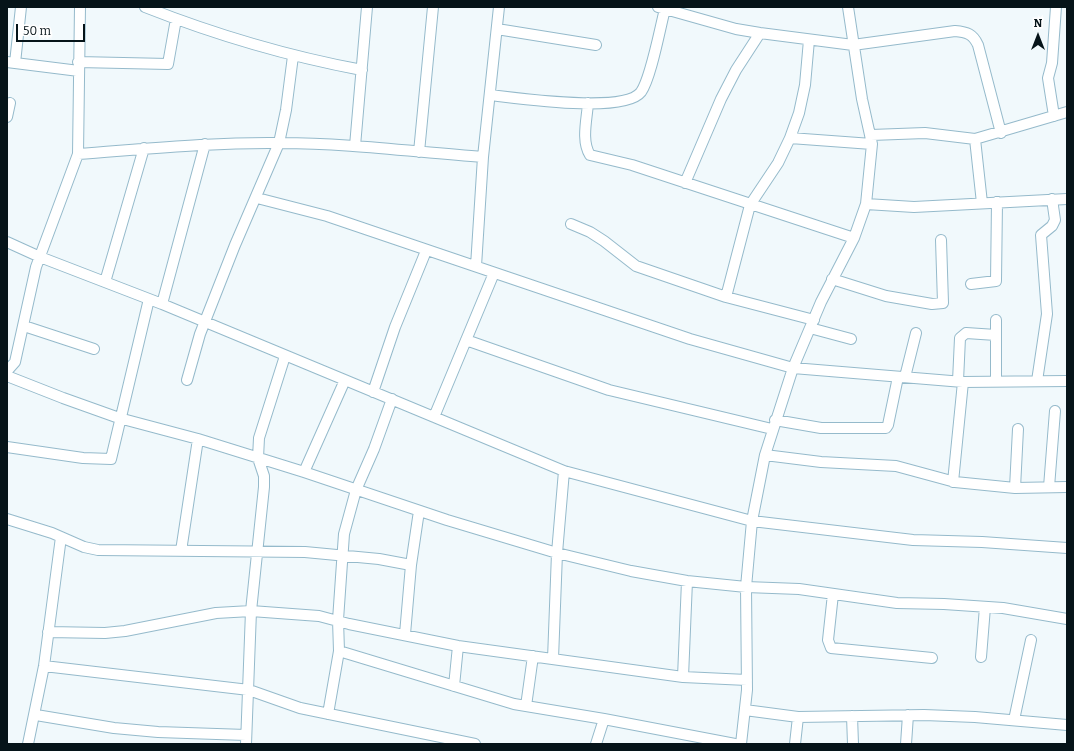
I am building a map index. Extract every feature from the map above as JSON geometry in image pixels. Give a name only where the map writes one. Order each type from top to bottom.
[{"type":"street","points":[[21,7],[11,63],[79,66],[168,64],[176,19]]},
{"type":"street","points":[[7,372],[16,362],[34,273],[78,154],[80,7]]},
{"type":"street","points":[[145,7],[237,40],[293,56],[362,70]]},
{"type":"street","points":[[355,146],[367,7]]},
{"type":"street","points":[[419,152],[433,7]]},
{"type":"street","points":[[476,266],[483,157],[499,7]]},
{"type":"street","points":[[742,744],[747,680],[746,587],[752,521],[765,455],[794,368],[832,279],[854,238],[866,204],[872,140],[862,100],[848,7]]},
{"type":"street","points":[[1054,116],[1048,78],[1052,63],[1056,7]]},
{"type":"street","points":[[490,95],[588,103],[626,100],[635,97],[641,91],[647,79],[661,8],[760,33],[853,45],[955,32],[972,35],[978,45],[1001,133]]},
{"type":"street","points":[[497,29],[596,45]]},
{"type":"street","points":[[685,183],[721,99],[736,70],[760,33]]},
{"type":"street","points":[[726,297],[750,205],[768,179],[790,138],[799,114],[805,85],[809,40]]},
{"type":"street","points":[[187,380],[206,322],[235,245],[257,198],[279,143],[286,110],[293,56]]},
{"type":"street","points":[[7,117],[10,103]]},
{"type":"street","points":[[588,103],[585,138],[586,149],[590,155],[632,165],[854,238]]},
{"type":"street","points":[[790,138],[872,140],[925,133],[975,139],[1001,133],[1067,112]]},
{"type":"street","points":[[975,139],[982,204]]},
{"type":"street","points":[[78,154],[205,144],[279,143],[355,146],[483,157]]},
{"type":"street","points":[[162,304],[205,144]]},
{"type":"street","points":[[105,282],[144,148]]},
{"type":"street","points":[[257,198],[322,214],[426,251],[476,266],[690,339],[794,368],[960,381],[1067,381]]},
{"type":"street","points":[[1037,381],[1046,314],[1041,235],[1052,226],[1055,220],[1052,199]]},
{"type":"street","points":[[866,204],[914,207],[1067,199]]},
{"type":"street","points":[[971,284],[996,281],[997,202]]},
{"type":"street","points":[[571,224],[599,238],[636,266],[726,297],[812,324],[851,339]]},
{"type":"street","points":[[832,279],[886,296],[932,304],[943,303],[941,240]]},
{"type":"street","points":[[7,242],[40,257],[206,322],[564,471],[752,521],[913,540],[1005,543],[1067,548]]},
{"type":"street","points":[[372,392],[395,327],[426,251]]},
{"type":"street","points":[[434,417],[494,273]]},
{"type":"street","points":[[7,447],[83,458],[110,460],[149,299]]},
{"type":"street","points":[[996,320],[996,381]]},
{"type":"street","points":[[24,326],[94,349]]},
{"type":"street","points":[[466,340],[609,390],[774,425],[821,428],[886,428],[916,333]]},
{"type":"street","points":[[953,482],[960,381],[960,338],[966,333],[996,335]]},
{"type":"street","points":[[36,715],[114,728],[246,740],[251,611],[265,481],[258,458],[259,438],[285,356]]},
{"type":"street","points":[[7,376],[119,418],[198,439],[304,472],[419,511],[556,553],[638,572],[746,587],[799,589],[897,603],[985,607],[1067,619]]},
{"type":"street","points":[[304,472],[345,380]]},
{"type":"street","points":[[328,714],[338,651],[341,555],[344,534],[356,490],[374,449],[392,399]]},
{"type":"street","points":[[1049,487],[1055,411]]},
{"type":"street","points":[[1015,488],[1018,429]]},
{"type":"street","points":[[181,551],[198,439]]},
{"type":"street","points":[[765,455],[821,462],[896,466],[953,482],[1015,488],[1067,487]]},
{"type":"street","points":[[553,659],[556,553],[564,471]]},
{"type":"street","points":[[405,634],[411,564],[419,511]]},
{"type":"street","points":[[7,519],[98,550],[258,552],[341,555],[411,564]]},
{"type":"street","points":[[28,744],[36,715],[44,666],[61,537]]},
{"type":"street","points":[[683,677],[687,580]]},
{"type":"street","points":[[833,594],[828,640],[831,648],[932,658]]},
{"type":"street","points":[[981,657],[985,607]]},
{"type":"street","points":[[48,632],[112,632],[149,627],[216,613],[251,611],[319,616],[458,646],[683,677],[747,680]]},
{"type":"street","points":[[1014,720],[1031,640]]},
{"type":"street","points":[[454,686],[458,646]]},
{"type":"street","points":[[338,651],[526,706],[735,744]]},
{"type":"street","points":[[526,706],[533,656]]},
{"type":"street","points":[[44,666],[249,690],[271,699],[328,714],[475,744]]},
{"type":"street","points":[[248,705],[271,699]]},
{"type":"street","points":[[745,710],[798,717],[908,715],[1014,720],[1067,725]]},
{"type":"street","points":[[906,744],[908,715]]},
{"type":"street","points":[[852,716],[853,744]]},
{"type":"street","points":[[795,744],[798,717]]},
{"type":"street","points":[[596,744],[604,719]]}]
